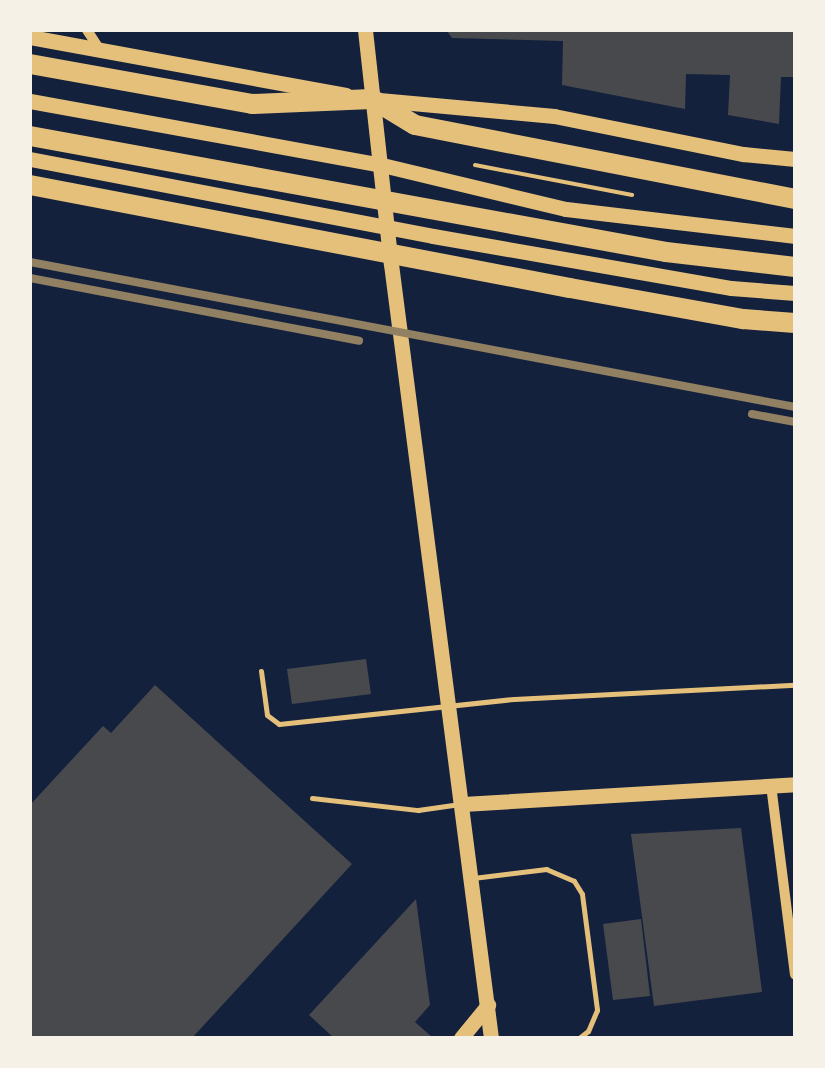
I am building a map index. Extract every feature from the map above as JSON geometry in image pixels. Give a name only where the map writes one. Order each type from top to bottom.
[{"type":"highway","points":[[30,64],[89,71],[252,104],[372,99],[415,125],[795,198]]},
{"type":"highway","points":[[30,136],[666,252],[795,267]]},
{"type":"highway","points":[[30,185],[686,309],[795,323]]},
{"type":"main road","points":[[365,30],[378,164],[464,804],[491,1038]]},
{"type":"main road","points":[[30,37],[372,99],[554,116],[743,154],[795,159]]},
{"type":"main road","points":[[30,101],[378,164],[566,209],[795,236]]},
{"type":"main road","points":[[30,159],[387,228],[731,288],[795,293]]},
{"type":"main road","points":[[464,804],[795,784]]},
{"type":"main road","points":[[462,1038],[488,1005]]},
{"type":"street","points":[[87,30],[101,51]]},
{"type":"street","points":[[771,785],[795,974]]},
{"type":"lane","points":[[261,671],[267,715],[280,724],[514,699],[795,684]]},
{"type":"lane","points":[[312,798],[418,810],[464,804]]},
{"type":"lane","points":[[472,878],[546,869],[574,881],[582,894],[598,1010],[588,1032],[579,1038]]},
{"type":"path","points":[[458,162],[650,198]]},
{"type":"building","points":[[446,30],[795,30],[795,77],[781,77],[779,124],[728,115],[730,75],[686,74],[685,109],[562,85],[563,41],[452,38]]},
{"type":"building","points":[[366,659],[371,694],[292,704],[287,669]]},
{"type":"building","points":[[155,685],[352,864],[192,1038],[30,1038],[30,805],[103,726],[111,733]]},
{"type":"building","points":[[741,828],[762,992],[654,1006],[631,834]]},
{"type":"building","points":[[416,899],[430,1005],[415,1022],[433,1038],[334,1038],[309,1015]]},
{"type":"building","points":[[641,919],[650,996],[613,1000],[603,924]]},
{"type":"railway","points":[[30,262],[795,407]]},
{"type":"railway","points":[[30,278],[359,341]]},
{"type":"railway","points":[[752,414],[795,422]]}]
